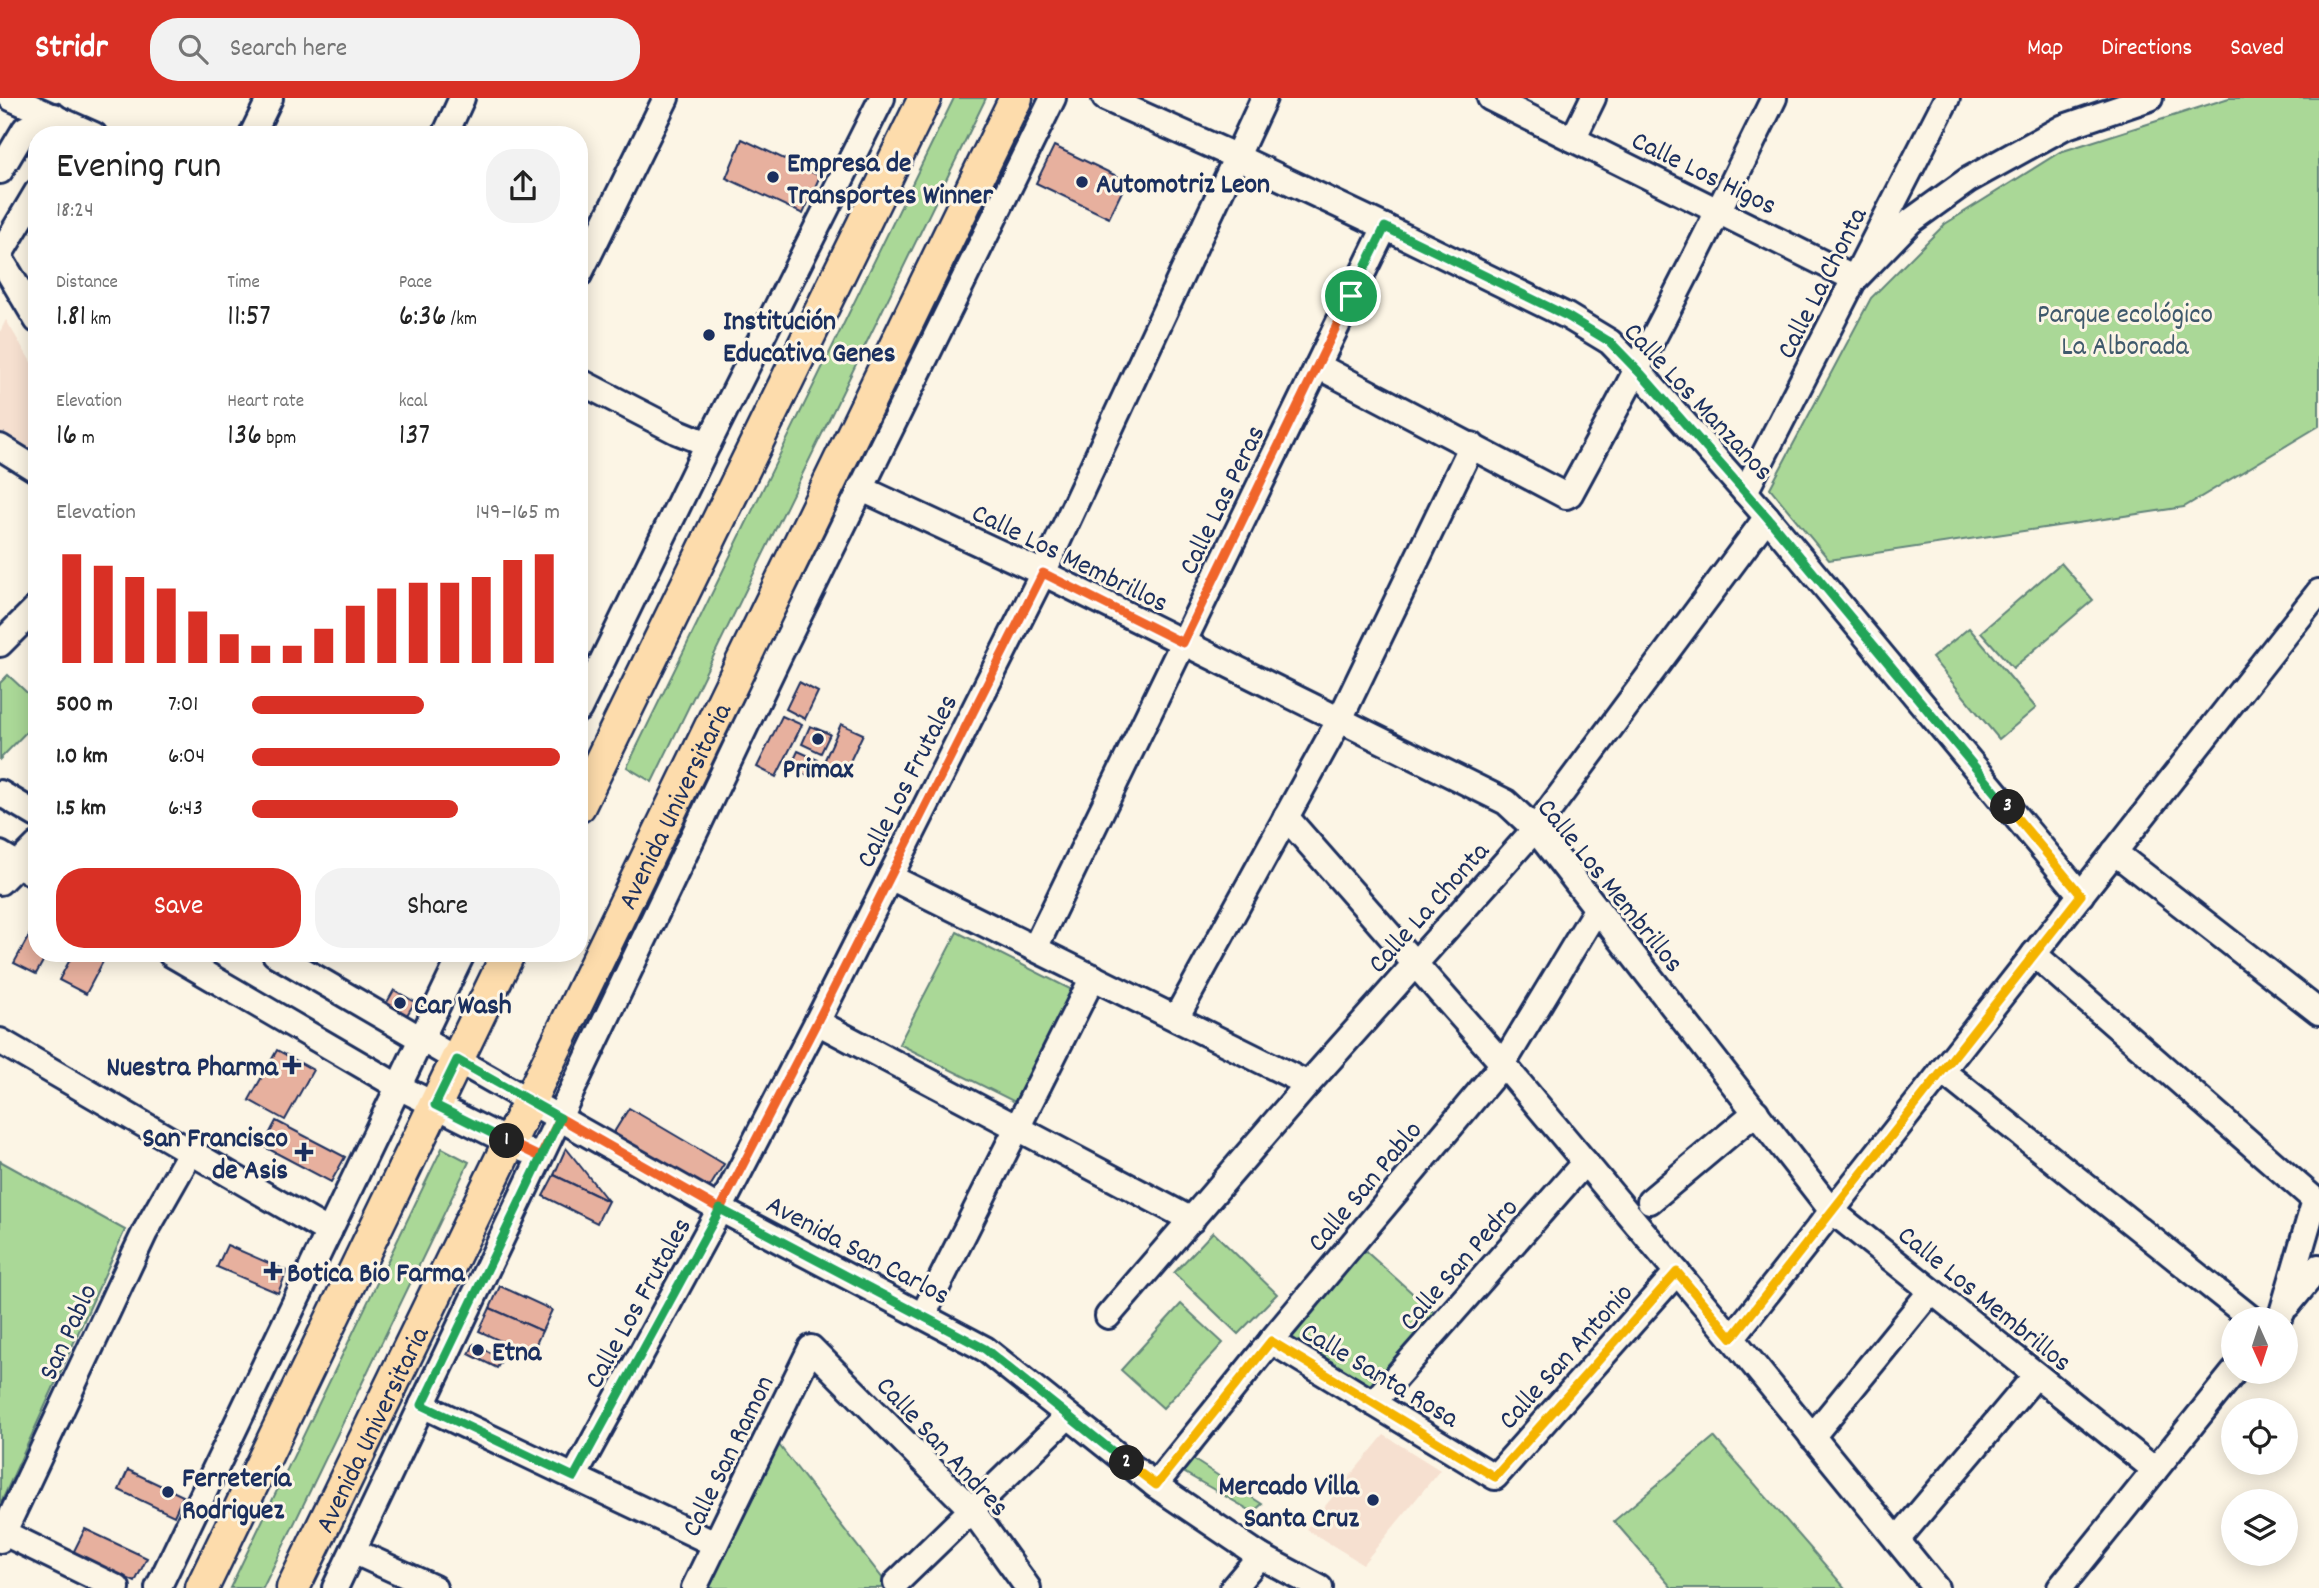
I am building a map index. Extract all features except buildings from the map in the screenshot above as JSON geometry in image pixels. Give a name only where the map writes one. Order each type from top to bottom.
[{"type":"main road","points":[[588,787],[925,98]]},
{"type":"main road","name":"Avenida Universitaria","points":[[293,1588],[1016,98]]},
{"type":"main road","points":[[588,770],[604,753]]},
{"type":"main road","points":[[202,1588],[504,962]]},
{"type":"street","points":[[11,98],[77,126]]},
{"type":"street","points":[[256,126],[270,98]]},
{"type":"street","points":[[449,126],[462,98]]},
{"type":"street","points":[[588,257],[666,98]]},
{"type":"street","points":[[588,691],[882,98]]},
{"type":"street","name":"Avenida Universitaria","points":[[335,1588],[860,488],[1053,98]]},
{"type":"street","name":"Calle Los Manzanos","points":[[1105,98],[1385,227],[1567,316],[1610,342],[1638,370],[1767,517],[2081,895]]},
{"type":"street","name":"Calle Los Frutales","points":[[574,1477],[720,1209],[1043,573],[1264,98]]},
{"type":"street","name":"Calle Los Higos","points":[[1490,98],[1855,279]]},
{"type":"street","points":[[1573,139],[1593,98]]},
{"type":"street","points":[[1318,366],[1566,496],[1570,494],[1638,370],[1774,98]]},
{"type":"street","name":"Calle La Chonta","points":[[1745,492],[1947,98]]},
{"type":"street","points":[[1855,279],[1911,221],[1968,180],[2064,127],[2141,100]]},
{"type":"street","points":[[33,126],[58,116]]},
{"type":"street","points":[[0,171],[28,128]]},
{"type":"street","points":[[28,208],[0,256],[28,304]]},
{"type":"street","name":"Calle Las Peras","points":[[1035,948],[1385,227]]},
{"type":"street","points":[[588,386],[676,431],[708,444]]},
{"type":"street","points":[[1176,1018],[1340,719],[1472,445]]},
{"type":"street","points":[[0,447],[28,464]]},
{"type":"street","name":"Calle Los Membrillos","points":[[860,488],[1043,573],[1506,802],[1535,829],[1832,1211],[2155,1470]]},
{"type":"street","name":"Calle La Chonta","points":[[1108,1316],[1308,1084],[1535,829],[1767,517]]},
{"type":"street","points":[[1732,1338],[2319,593]]},
{"type":"street","points":[[4,634],[28,614]]},
{"type":"street","points":[[0,793],[28,810]]},
{"type":"street","points":[[1286,817],[1503,1064],[1936,1588]]},
{"type":"street","points":[[2114,852],[2319,1012]]},
{"type":"street","points":[[0,882],[18,865]]},
{"type":"street","points":[[890,877],[1308,1084]]},
{"type":"street","name":"Calle San Pablo","points":[[1156,1485],[1271,1341],[1503,1064],[1596,910]]},
{"type":"street","points":[[2034,954],[2317,1198],[2282,1307]]},
{"type":"street","points":[[185,962],[399,1087],[540,1157]]},
{"type":"street","name":"Avenida San Carlos","points":[[289,962],[720,1209],[985,1349],[1156,1485],[1260,1556],[1320,1588]]},
{"type":"street","points":[[158,1588],[458,962]]},
{"type":"street","points":[[923,1315],[1093,977]]},
{"type":"street","points":[[817,1022],[1192,1220]]},
{"type":"street","points":[[0,1041],[329,1232]]},
{"type":"street","points":[[1942,1072],[2237,1307]]},
{"type":"street","points":[[1650,1201],[1756,1112]]},
{"type":"street","name":"San Pablo","points":[[1,1534],[145,1232],[191,1151]]},
{"type":"street","name":"Calle San Pedro","points":[[1374,1403],[1585,1162]]},
{"type":"street","points":[[2286,1307],[2319,1268]]},
{"type":"street","name":"Calle San Antonio","points":[[1495,1477],[1677,1272]]},
{"type":"street","points":[[1812,1437],[1931,1291]]},
{"type":"street","name":"Calle Santa Rosa","points":[[1271,1341],[1495,1477]]},
{"type":"street","name":"Calle San Andres","points":[[811,1348],[972,1510],[1028,1588]]},
{"type":"street","name":"Calle San Ramon","points":[[694,1588],[811,1348]]},
{"type":"street","points":[[1897,1540],[2036,1375]]},
{"type":"street","points":[[2060,1588],[2225,1384]]},
{"type":"street","points":[[422,1405],[715,1544]]},
{"type":"street","points":[[896,1583],[1068,1416]]},
{"type":"street","points":[[1,1534],[117,1588]]},
{"type":"street","points":[[353,1551],[434,1588]]},
{"type":"street","points":[[1233,1588],[1260,1556]]},
{"type":"shaded area","points":[[6,320],[28,357],[28,449],[0,432],[0,332]]},
{"type":"shaded area","name":"Mercado Villa Santa Cruz","points":[[1384,1435],[1440,1470],[1363,1564],[1306,1529]]},
{"type":"green space","points":[[954,98],[986,98],[652,782],[627,767]]},
{"type":"green space","name":"Parque ecológico La Alborada","points":[[2229,98],[2319,98],[2319,426],[2184,507],[1829,560],[1770,488],[1871,298],[1945,224],[2060,152]]},
{"type":"green space","points":[[2061,563],[2093,600],[2013,668],[1981,632]]},
{"type":"green space","points":[[1969,628],[2036,708],[1999,739],[1932,658]]},
{"type":"green space","points":[[8,675],[28,694],[28,730],[0,759],[0,683]]},
{"type":"green space","points":[[957,932],[1076,992],[1019,1104],[899,1044]]},
{"type":"green space","points":[[442,1148],[469,1162],[263,1588],[230,1588]]},
{"type":"green space","points":[[0,1161],[125,1230],[0,1505]]},
{"type":"green space","points":[[1213,1232],[1277,1294],[1238,1334],[1174,1273]]},
{"type":"green space","points":[[1361,1247],[1439,1317],[1376,1391],[1287,1337]]},
{"type":"green space","points":[[1181,1304],[1223,1343],[1163,1408],[1121,1370]]},
{"type":"green space","points":[[1714,1437],[1845,1588],[1672,1588],[1614,1521]]},
{"type":"green space","points":[[779,1445],[890,1588],[705,1588]]},
{"type":"green space","points":[[1188,1456],[1262,1504],[1253,1512],[1178,1469]]},
{"type":"place","name":"Empresa de Transportes Winner","points":[[773,177]]},
{"type":"place","name":"Automotriz Leon","points":[[1082,182]]},
{"type":"place","name":"Institución Educativa Genes","points":[[709,335]]},
{"type":"place","name":"Primax","points":[[818,739]]},
{"type":"place","name":"Car Wash","points":[[400,1003]]},
{"type":"place","name":"Nuestra Pharma","points":[[292,1065]]},
{"type":"place","name":"San Francisco de Asis","points":[[304,1152]]},
{"type":"place","name":"Botica Bio Farma","points":[[273,1271]]},
{"type":"place","name":"Etna","points":[[478,1350]]},
{"type":"place","name":"Ferretería Rodriguez","points":[[168,1492]]},
{"type":"place","name":"Mercado Villa Santa Cruz","points":[[1373,1500]]},
{"type":"route","points":[[1351,296],[1183,643],[1043,573],[720,1209],[560,1118],[540,1157],[435,1105],[457,1060],[560,1118],[530,1175],[422,1405],[574,1477],[720,1209],[985,1349],[1156,1485],[1271,1341],[1495,1477],[1677,1272],[1732,1338],[2081,895],[1767,517],[1610,342],[1567,316],[1385,227],[1351,296]]}]
